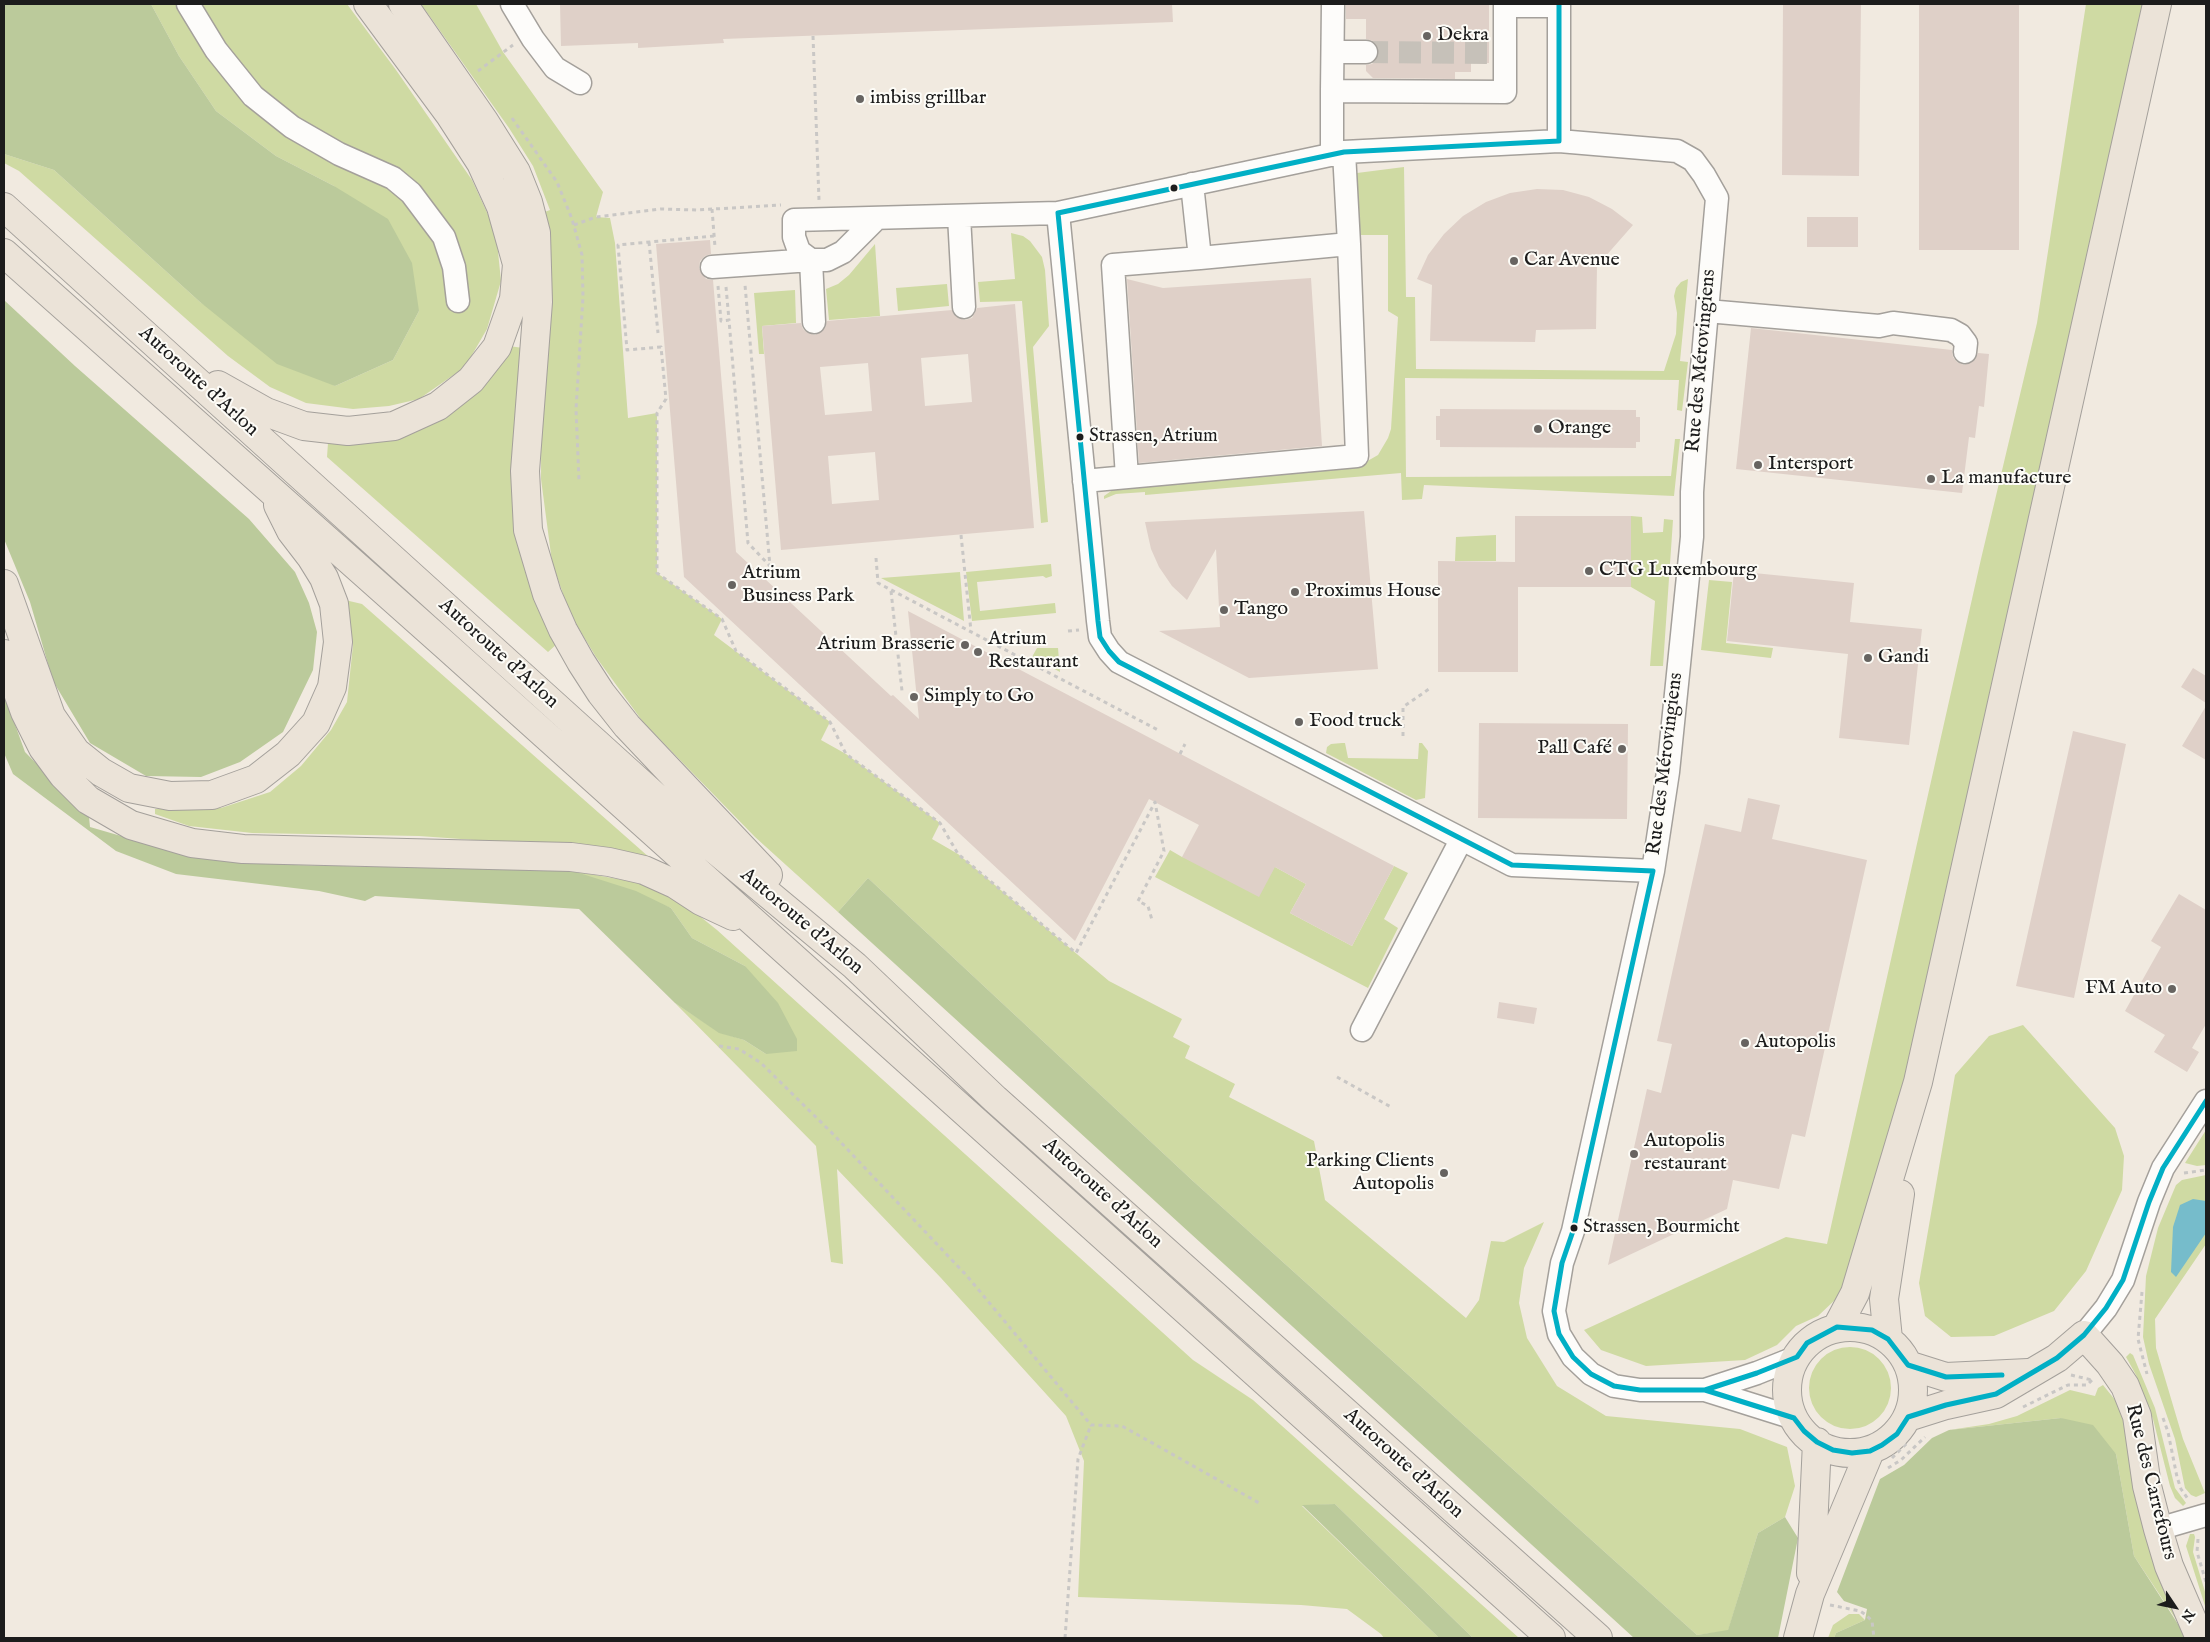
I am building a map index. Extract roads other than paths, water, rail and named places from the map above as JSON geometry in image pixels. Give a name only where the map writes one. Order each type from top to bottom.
[{"type":"main road","points":[[356,4],[392,51],[420,76]]},
{"type":"main road","points":[[160,348],[240,399],[266,412],[304,426],[348,431],[394,426],[438,406],[472,380],[497,347],[514,299],[517,264],[501,206],[481,163],[450,116],[368,4]]},
{"type":"main road","points":[[390,4],[440,73],[475,128],[516,172]]},
{"type":"main road","points":[[403,4],[484,121],[516,172],[528,202],[536,233],[538,302],[525,470],[528,530],[548,594],[563,630],[601,693],[627,726],[855,966]]},
{"type":"main road","points":[[1888,1339],[1884,1299],[1918,1082],[2157,4]]},
{"type":"main road","name":"Autoroute d'Arlon","points":[[4,207],[701,838],[855,966],[995,1099],[1598,1638]]},
{"type":"main road","name":"Autoroute d'Arlon","points":[[4,252],[1551,1638]]},
{"type":"main road","points":[[4,584],[51,716],[76,752],[101,772],[129,788],[170,796],[212,795],[256,779],[288,754],[316,723],[332,688],[338,642],[334,604],[324,578],[311,556],[291,531],[272,491]]},
{"type":"main road","points":[[4,654],[25,712],[43,748],[62,775],[88,800],[131,825],[192,843],[243,848],[571,857],[609,862],[644,870],[675,884],[702,901],[763,931]]},
{"type":"main road","points":[[1837,1327],[1855,1293],[1918,1082]]},
{"type":"main road","points":[[1837,1327],[1872,1330],[1888,1339],[1908,1365],[1912,1383],[1908,1417],[1897,1434],[1870,1451],[1852,1453],[1833,1450],[1817,1442],[1804,1431],[1794,1418],[1787,1388],[1790,1372],[1797,1357],[1807,1344],[1837,1327]]},
{"type":"main road","points":[[1908,1417],[1946,1405],[1996,1394],[2057,1358],[2084,1335]]},
{"type":"main road","name":"Rue des Carrefours","points":[[2084,1335],[2110,1364],[2128,1394],[2136,1416],[2147,1486],[2158,1529],[2169,1566],[2200,1638]]},
{"type":"main road","points":[[1908,1365],[1946,1377],[2030,1373]]},
{"type":"main road","points":[[1817,1442],[1819,1600]]},
{"type":"main road","points":[[1798,1638],[1819,1600],[1870,1451]]},
{"type":"street","points":[[188,4],[216,50],[253,96],[292,127],[339,154],[393,178],[411,193],[444,237],[454,267],[458,301]]},
{"type":"street","points":[[512,4],[555,68],[580,83]]},
{"type":"street","points":[[1084,481],[1357,456],[1349,244],[1332,91],[1333,4]]},
{"type":"street","points":[[1332,91],[1505,92],[1497,53],[1505,5],[1559,5],[1559,141]]},
{"type":"street","points":[[1333,52],[1366,52]]},
{"type":"street","name":"Rue des Mérovingiens","points":[[811,260],[799,251],[794,237],[794,220],[1058,213],[1338,154],[1559,141],[1677,151],[1693,160],[1704,174],[1717,198],[1692,492],[1692,537],[1668,772],[1652,871],[1573,1231],[1562,1263],[1554,1311],[1560,1334],[1573,1357],[1591,1374],[1614,1386],[1640,1390],[1705,1390],[1757,1374],[1797,1357]]},
{"type":"street","points":[[1192,184],[1200,258]]},
{"type":"street","points":[[1058,213],[1100,637],[1109,651],[1119,662],[1512,865],[1652,871]]},
{"type":"street","points":[[959,216],[964,307]]},
{"type":"street","points":[[715,268],[828,260],[844,252],[876,219]]},
{"type":"street","points":[[1127,478],[1113,265],[1349,244]]},
{"type":"street","points":[[811,260],[814,322]]},
{"type":"street","points":[[1707,311],[1781,325],[1878,334],[1893,323],[1951,330],[1960,335],[1966,342],[1965,352]]},
{"type":"street","points":[[1362,1030],[1461,840]]},
{"type":"street","points":[[2084,1335],[2106,1308],[2123,1280],[2149,1202],[2163,1168],[2206,1101]]},
{"type":"street","name":"Rue des Mérovingiens","points":[[1705,1390],[1794,1418]]},
{"type":"street","points":[[2158,1529],[2200,1517]]},
{"type":"water","points":[[2193,1199],[2206,1201],[2206,1233],[2176,1277],[2171,1272],[2173,1227],[2180,1205]]},
{"type":"tunnel","points":[[1366,52],[1489,53]]},
{"type":"place","name":"Dekra","points":[[1427,36]]},
{"type":"place","name":"imbiss grillbar","points":[[860,99]]},
{"type":"place","name":"Car Avenue","points":[[1514,261]]},
{"type":"place","name":"Orange","points":[[1538,429]]},
{"type":"place","name":"Strassen, Atrium","points":[[1080,437]]},
{"type":"place","name":"Intersport","points":[[1758,465]]},
{"type":"place","name":"La manufacture","points":[[1931,479]]},
{"type":"place","name":"CTG Luxembourg","points":[[1589,571]]},
{"type":"place","name":"Atrium Business Park","points":[[732,585]]},
{"type":"place","name":"Proximus House","points":[[1295,592]]},
{"type":"place","name":"Tango","points":[[1224,610]]},
{"type":"place","name":"Atrium Brasserie","points":[[965,645]]},
{"type":"place","name":"Atrium Restaurant","points":[[978,652]]},
{"type":"place","name":"Gandi","points":[[1868,658]]},
{"type":"place","name":"Simply to Go","points":[[914,697]]},
{"type":"place","name":"Food truck","points":[[1299,722]]},
{"type":"place","name":"Pall Café","points":[[1622,749]]},
{"type":"place","name":"FM Auto","points":[[2172,989]]},
{"type":"place","name":"Autopolis","points":[[1745,1043]]},
{"type":"place","name":"Autopolis restaurant","points":[[1634,1154]]},
{"type":"place","name":"Parking Clients Autopolis","points":[[1444,1173]]},
{"type":"place","name":"Strassen, Bourmicht","points":[[1574,1228]]}]
